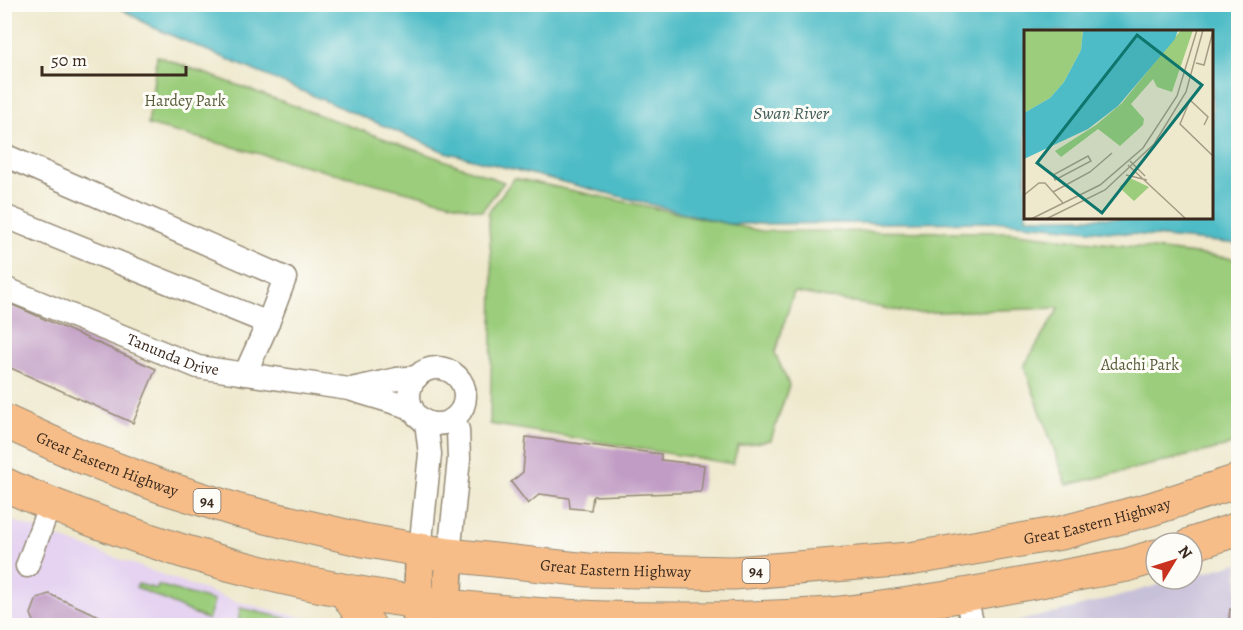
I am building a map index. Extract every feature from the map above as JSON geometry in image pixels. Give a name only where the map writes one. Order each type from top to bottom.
[{"type":"highway","name":"Great Eastern Highway","points":[[4,421],[83,457],[184,494],[236,510],[340,535],[435,552],[588,570],[734,573],[909,559],[1061,533],[1151,509],[1239,481]]},
{"type":"highway","points":[[4,484],[155,544],[235,568],[346,593],[432,616],[665,622],[734,621],[832,614],[965,594],[1127,565],[1144,560]]},
{"type":"highway","points":[[1204,540],[1239,530]]},
{"type":"highway","points":[[346,593],[369,626]]},
{"type":"main road","points":[[432,616],[435,552]]},
{"type":"lane","points":[[4,155],[285,278],[245,374]]},
{"type":"lane","points":[[4,216],[268,323]]},
{"type":"lane","name":"Tanunda Drive","points":[[4,288],[198,367],[349,389],[419,415]]},
{"type":"lane","points":[[419,415],[435,425],[445,424],[454,419],[463,408],[465,401],[463,385],[458,377],[442,369],[424,371],[417,377],[410,392],[430,454],[435,552]]},
{"type":"lane","name":"Tanunda Drive","points":[[349,389],[417,377]]},
{"type":"lane","points":[[435,552],[459,459],[458,430],[454,419]]},
{"type":"lane","points":[[27,566],[50,504]]},
{"type":"lane","points":[[965,594],[973,626]]},
{"type":"shaded area","points":[[5,518],[235,601],[335,625],[5,626]]},
{"type":"shaded area","points":[[1238,563],[1238,625],[997,626],[1144,589],[1144,591],[1204,591],[1204,573]]},
{"type":"green space","name":"Hardey Park","points":[[157,56],[504,182],[482,211],[148,125]]},
{"type":"green space","name":"Adachi Park","points":[[514,178],[761,231],[1009,232],[1238,259],[1238,441],[1224,447],[1067,485],[1024,366],[1059,308],[912,313],[794,292],[775,353],[789,385],[771,440],[738,446],[733,464],[490,424],[493,286],[488,213]]},
{"type":"green space","points":[[138,584],[157,589],[158,585],[214,601],[208,620],[136,587]]},
{"type":"green space","points":[[240,608],[316,625],[238,625]]},
{"type":"water","name":"Swan River","points":[[115,5],[1238,5],[1238,244],[1003,222],[728,224],[445,152],[152,27]]},
{"type":"building","points":[[4,301],[156,369],[133,423],[4,365]]},
{"type":"building","points":[[526,437],[661,454],[661,460],[704,465],[701,492],[593,496],[591,510],[570,508],[569,498],[540,494],[528,504],[511,482],[523,472]]},
{"type":"building","points":[[49,594],[106,619],[106,626],[36,626],[31,614],[37,598]]},
{"type":"building","points":[[1230,609],[1238,610],[1238,626],[1228,626]]}]
